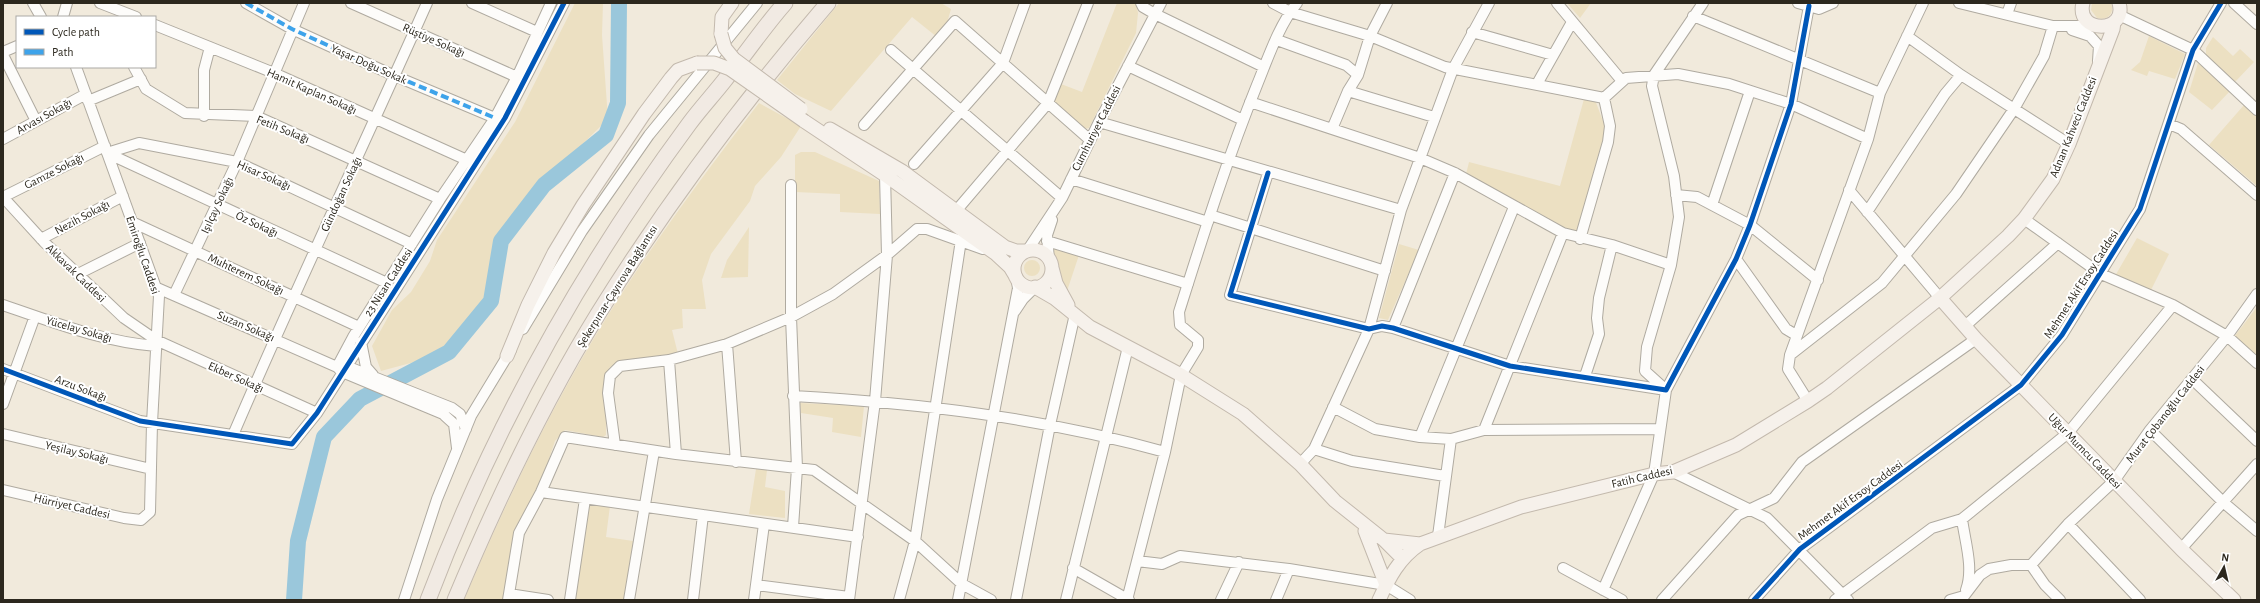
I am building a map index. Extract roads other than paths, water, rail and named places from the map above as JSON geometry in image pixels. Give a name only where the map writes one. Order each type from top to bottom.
[{"type":"highway","points":[[428,600],[490,454],[539,358],[586,277],[647,183],[685,129],[785,3]]},
{"type":"highway","name":"Şekerpınar-Çayırova Bağlantısı","points":[[455,600],[506,484],[598,315],[642,245],[700,162],[775,66],[828,3]]},
{"type":"main road","points":[[732,3],[722,17],[721,34],[725,48],[734,59],[806,117],[996,254],[1010,267],[1016,277],[1024,285],[1036,288],[1054,298],[1090,327],[1181,376],[1243,414],[1300,464],[1335,501],[1384,540],[1400,561]]},
{"type":"main road","points":[[2083,5],[2085,19],[2097,27],[2119,10]]},
{"type":"main road","name":"Adnan Kahveci Caddesi","points":[[1940,298],[2008,236],[2024,219],[2052,179],[2069,144],[2119,10]]},
{"type":"main road","name":"Adnan Kahveci Caddesi","points":[[2097,27],[2100,61]]},
{"type":"main road","points":[[507,356],[528,305],[554,253],[583,205],[671,78],[678,70],[697,63],[714,63],[730,69],[806,117],[902,171],[1005,247],[1016,252],[1041,252],[1050,263],[1062,296],[1075,314]]},
{"type":"main road","points":[[1016,277],[1016,262],[1021,254],[1027,251]]},
{"type":"main road","points":[[1036,288],[1048,280],[1050,263]]},
{"type":"main road","name":"Uğur Mumcu Caddesi","points":[[1940,298],[1976,339],[2114,481],[2234,600]]},
{"type":"main road","name":"Fatih Caddesi","points":[[1379,600],[1386,584],[1400,561],[1420,544],[1438,536],[1521,507],[1654,474],[1673,472],[1736,445],[1827,388],[1940,298]]},
{"type":"main road","points":[[1354,516],[1365,531],[1400,561]]},
{"type":"main road","points":[[1365,531],[1386,584]]},
{"type":"main road","points":[[1384,540],[1420,544]]},
{"type":"street","points":[[34,3],[40,16]]},
{"type":"street","points":[[64,16],[66,3]]},
{"type":"street","points":[[100,3],[115,13],[131,16]]},
{"type":"street","name":"Yaşar Doğu Sokak","points":[[249,3],[292,29],[395,76],[495,118]]},
{"type":"street","name":"Işılçay Sokağı","points":[[174,295],[237,162],[304,3]]},
{"type":"street","name":"Rüştiye Sokağı","points":[[351,3],[517,77]]},
{"type":"street","name":"Gündoğan Sokağı","points":[[232,435],[274,338],[376,120],[427,3]]},
{"type":"street","points":[[472,3],[537,32]]},
{"type":"street","name":"23 Nisan Caddesi","points":[[152,423],[292,444],[317,413],[341,368],[359,327],[440,199],[495,118],[517,77],[551,3]]},
{"type":"street","name":"23 Nisan Caddesi","points":[[341,368],[361,342],[505,118],[564,3]]},
{"type":"street","points":[[404,600],[438,499],[466,429],[480,399],[582,231],[649,135],[757,3]]},
{"type":"street","points":[[914,164],[1003,63],[1025,3]]},
{"type":"street","points":[[956,211],[1048,103],[1088,3]]},
{"type":"street","points":[[1141,3],[1143,7],[1155,14],[1264,67]]},
{"type":"street","name":"Cumhuriyet Caddesi","points":[[1027,251],[1062,198],[1098,122],[1161,3]]},
{"type":"street","points":[[1273,3],[1290,12],[1370,36],[1453,69],[1604,98]]},
{"type":"street","points":[[1073,568],[1128,600],[1165,452],[1181,376],[1198,347],[1198,340],[1180,324],[1179,312],[1227,161],[1264,67],[1290,12],[1297,3]]},
{"type":"street","points":[[1332,129],[1348,91],[1358,75],[1370,36],[1387,3]]},
{"type":"street","points":[[1300,464],[1314,449],[1369,329],[1401,210],[1434,117],[1453,69],[1489,3]]},
{"type":"street","points":[[1557,3],[1622,81]]},
{"type":"street","points":[[1666,390],[1646,372],[1647,347],[1671,265],[1679,217],[1663,128],[1652,86],[1654,75],[1703,3]]},
{"type":"street","points":[[1798,3],[1819,9],[1833,3]]},
{"type":"street","points":[[1808,401],[1788,369],[1790,355],[1868,139],[1880,93],[1923,3]]},
{"type":"street","points":[[1959,3],[2053,26],[2097,27]]},
{"type":"street","points":[[2007,14],[2011,3]]},
{"type":"street","name":"Mehmet Akif Ersoy Caddesi","points":[[1754,600],[1800,549],[2021,385],[2062,336],[2140,210],[2193,50],[2221,3]]},
{"type":"street","points":[[2234,3],[2257,24]]},
{"type":"street","points":[[2066,27],[2078,16],[2083,5]]},
{"type":"street","points":[[1603,590],[1654,474],[1666,390],[1736,259],[1750,224],[1791,104],[1809,6]]},
{"type":"street","points":[[2119,10],[2193,50],[2257,110]]},
{"type":"street","points":[[1693,16],[1880,93]]},
{"type":"street","points":[[864,125],[955,22],[1090,140]]},
{"type":"street","points":[[1537,84],[1572,22]]},
{"type":"street","name":"Hamit Kaplan Sokağı","points":[[156,25],[274,73],[467,160]]},
{"type":"street","points":[[1790,355],[1882,283],[1956,194],[2014,109],[2044,56],[2053,26]]},
{"type":"street","points":[[2066,27],[2090,36],[2099,46],[2100,61]]},
{"type":"street","points":[[1472,32],[1553,55]]},
{"type":"street","points":[[1907,36],[1961,75],[2069,144]]},
{"type":"street","points":[[1277,40],[1346,65],[1358,75]]},
{"type":"street","points":[[3,52],[16,46]]},
{"type":"street","points":[[204,116],[204,70],[210,47]]},
{"type":"street","points":[[891,50],[1062,198],[1049,228],[1047,241],[1050,263]]},
{"type":"street","points":[[3,55],[36,121]]},
{"type":"street","points":[[1128,66],[1243,120]]},
{"type":"street","name":"Emiroğlu Caddesi","points":[[76,68],[159,296],[152,423],[150,512],[141,520]]},
{"type":"street","name":"Fetih Sokağı","points":[[135,68],[146,89],[184,113],[204,116],[256,116],[357,160],[440,199]]},
{"type":"street","points":[[1604,98],[1626,78],[1678,74],[1729,84],[1791,104],[1868,139]]},
{"type":"street","points":[[1867,212],[1889,182],[1945,94],[1961,75]]},
{"type":"street","name":"Arvası Sokağı","points":[[3,139],[36,121],[87,98],[141,79]]},
{"type":"street","points":[[1348,91],[1434,117]]},
{"type":"street","points":[[1712,205],[1750,91]]},
{"type":"street","points":[[1580,239],[1608,142],[1610,126],[1604,98]]},
{"type":"street","points":[[1250,102],[1420,158],[1455,173],[1563,233],[1580,239],[1612,245],[1671,265]]},
{"type":"street","points":[[1098,122],[1227,161],[1401,210]]},
{"type":"street","points":[[2169,124],[2181,129],[2257,195]]},
{"type":"street","name":"Hisar Sokağı","points":[[106,149],[139,142],[237,162],[412,244]]},
{"type":"street","name":"Gamze Sokağı","points":[[3,197],[106,149]]},
{"type":"street","name":"Öz Sokağı","points":[[106,149],[217,205],[314,251],[387,283]]},
{"type":"street","points":[[1268,172],[1230,295],[1369,329],[1382,326],[1393,328],[1510,366],[1585,376],[1666,390]]},
{"type":"street","points":[[1393,328],[1455,173]]},
{"type":"street","points":[[756,585],[849,598],[863,503],[875,401],[887,255],[886,175]]},
{"type":"street","points":[[1071,179],[1209,218],[1251,228],[1384,271]]},
{"type":"street","points":[[791,186],[791,317],[797,468],[793,527]]},
{"type":"street","points":[[1849,190],[1940,298]]},
{"type":"street","points":[[1676,195],[1697,197],[1750,224],[1818,280]]},
{"type":"street","name":"Nezih Sokağı","points":[[41,239],[123,196]]},
{"type":"street","name":"Akkavak Caddesi","points":[[3,197],[41,239],[124,318],[156,343]]},
{"type":"street","points":[[1420,437],[1514,207]]},
{"type":"street","points":[[2024,219],[2101,274],[2173,305],[2227,336],[2257,363]]},
{"type":"street","name":"Muhterem Sokağı","points":[[132,222],[359,327]]},
{"type":"street","points":[[615,445],[608,393],[610,376],[620,366],[669,360],[727,344],[791,317],[833,294],[887,255],[918,229],[927,229],[961,240],[996,254]]},
{"type":"street","points":[[1484,430],[1563,233]]},
{"type":"street","points":[[899,600],[915,541],[934,407],[961,240]]},
{"type":"street","points":[[1047,241],[1188,284]]},
{"type":"street","points":[[78,274],[140,243]]},
{"type":"street","points":[[1965,326],[2058,243]]},
{"type":"street","points":[[1585,376],[1598,334],[1597,318],[1600,298],[1612,245]]},
{"type":"street","points":[[1736,259],[1786,329],[1796,335]]},
{"type":"street","points":[[958,600],[992,414],[1018,288],[1016,277]]},
{"type":"street","name":"Suzan Sokağı","points":[[155,287],[341,368]]},
{"type":"street","points":[[1013,314],[1023,299],[1036,288]]},
{"type":"street","name":"Murat Çobanoğlu Caddesi","points":[[2031,565],[2068,524],[2114,481],[2150,430],[2227,336],[2257,294]]},
{"type":"street","name":"Yücelay Sokağı","points":[[3,305],[75,329],[136,345],[156,343]]},
{"type":"street","points":[[1673,472],[1767,518],[1800,549],[1841,598],[1932,528],[1962,519],[2068,433],[2173,305]]},
{"type":"street","points":[[1016,600],[1050,425],[1075,314]]},
{"type":"street","points":[[3,404],[35,316]]},
{"type":"street","points":[[1662,600],[1738,516],[1774,498],[1802,462],[1976,339]]},
{"type":"street","points":[[361,342],[366,367],[373,380]]},
{"type":"street","name":"Ekber Sokağı","points":[[156,343],[317,413]]},
{"type":"street","points":[[727,344],[736,462]]},
{"type":"street","points":[[1066,600],[1108,436],[1128,348]]},
{"type":"street","points":[[669,360],[676,454]]},
{"type":"street","points":[[341,368],[409,395],[452,408],[460,414],[466,429]]},
{"type":"street","name":"Arzu Sokağı","points":[[3,369],[140,421],[152,423]]},
{"type":"street","points":[[2192,379],[2257,441]]},
{"type":"street","points":[[409,395],[443,414],[454,424],[457,452]]},
{"type":"street","points":[[793,396],[875,401],[992,414],[1108,436],[1165,452]]},
{"type":"street","points":[[443,414],[452,416],[464,413],[480,399]]},
{"type":"street","points":[[1333,407],[1375,429],[1420,437],[1451,439],[1484,430],[1660,429]]},
{"type":"street","points":[[2150,430],[2223,502],[2257,531]]},
{"type":"street","name":"Yeşilay Sokağı","points":[[3,434],[151,470]]},
{"type":"street","points":[[548,600],[508,597],[519,533],[541,492],[565,437],[736,462],[814,470],[915,541],[962,584],[990,600]]},
{"type":"street","points":[[1438,536],[1451,439]]},
{"type":"street","points":[[1314,449],[1352,461],[1445,476]]},
{"type":"street","points":[[629,600],[654,451]]},
{"type":"street","points":[[2181,549],[2257,464]]},
{"type":"street","name":"Hürriyet Caddesi","points":[[3,490],[141,520]]},
{"type":"street","points":[[541,492],[858,537]]},
{"type":"street","points":[[570,600],[584,499]]},
{"type":"street","points":[[693,600],[703,515]]},
{"type":"street","points":[[1962,519],[1970,580],[1964,598]]},
{"type":"street","points":[[754,600],[764,524]]},
{"type":"street","points":[[2068,524],[2140,600]]},
{"type":"street","points":[[1137,560],[1162,564],[1180,556],[1288,569],[1386,584],[1410,600]]},
{"type":"street","points":[[1221,600],[1239,562]]},
{"type":"street","points":[[1950,600],[1964,598],[1980,576],[1989,569],[2012,565],[2031,565],[2044,585],[2060,600]]},
{"type":"street","points":[[1563,568],[1622,600]]},
{"type":"street","points":[[1276,600],[1288,569]]},
{"type":"waterway","points":[[294,600],[298,541],[324,437],[360,399],[449,352],[491,301],[501,241],[544,185],[606,135],[618,103],[619,3]]}]
